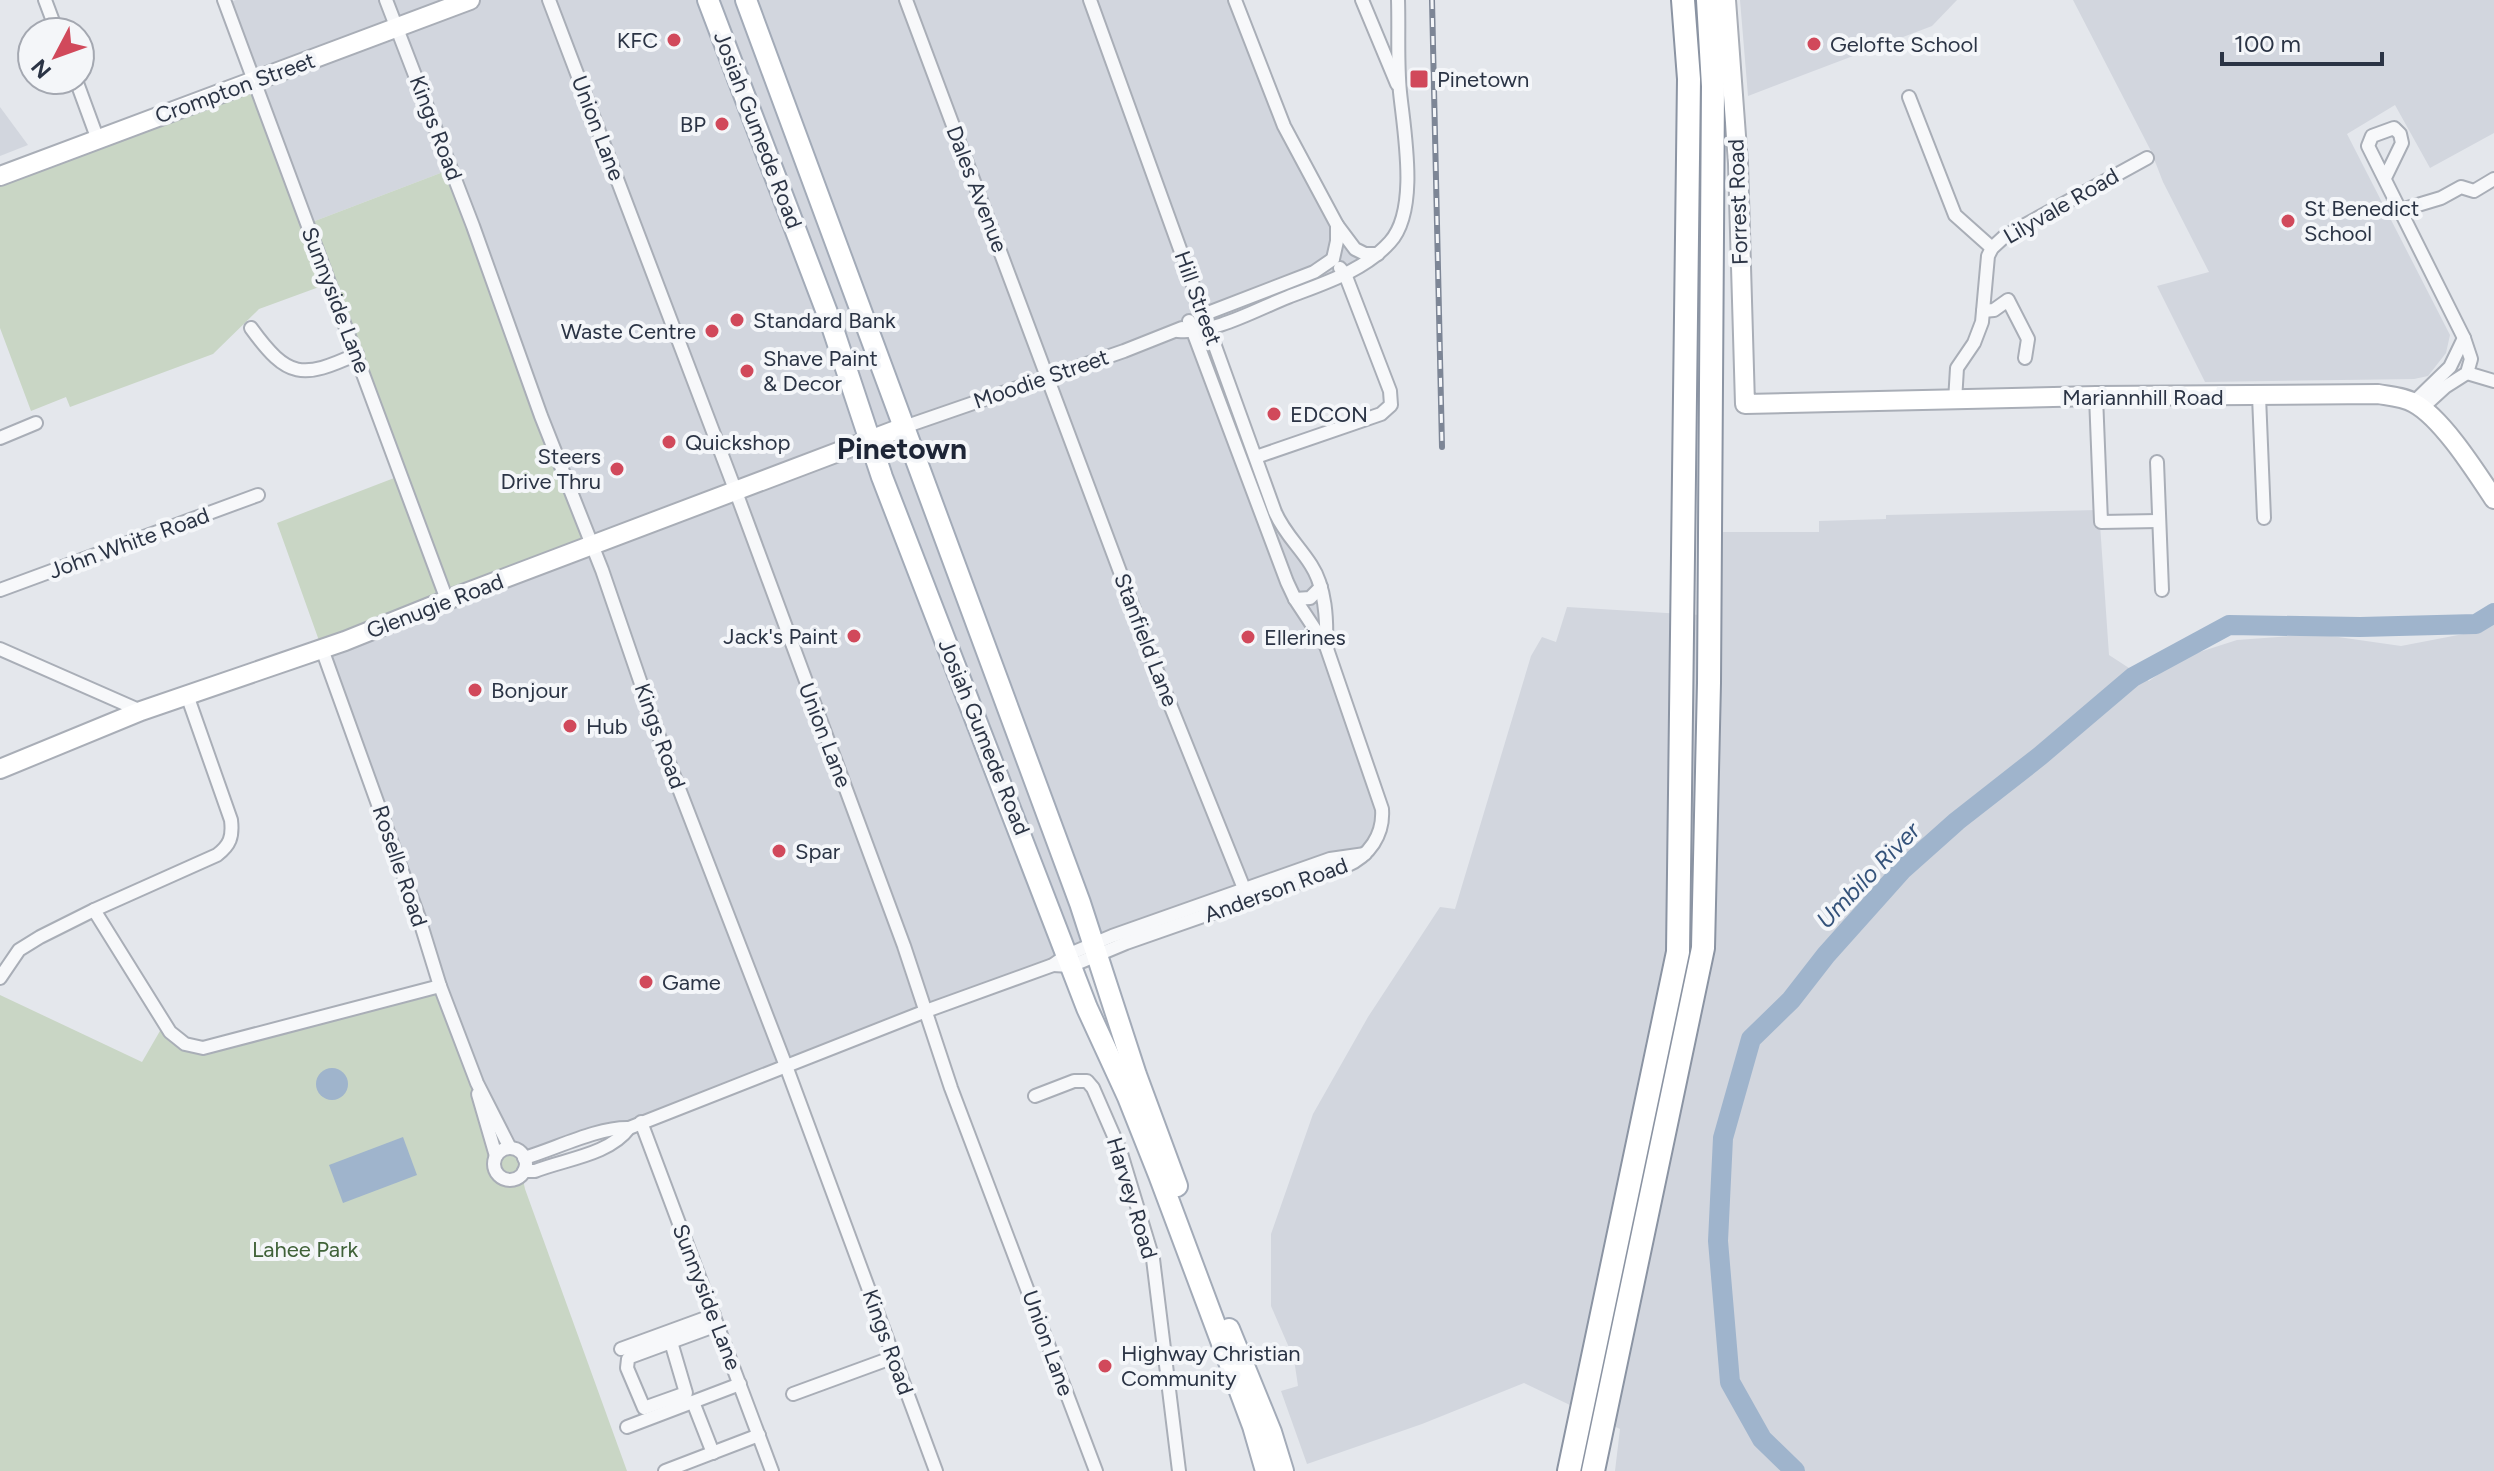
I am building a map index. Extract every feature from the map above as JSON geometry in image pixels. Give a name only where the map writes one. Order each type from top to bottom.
[{"type":"highway","points":[[1569,1471],[1679,936],[1689,79],[1683,0]]},
{"type":"highway","points":[[1593,1471],[1703,948],[1709,683],[1713,86],[1708,0]]},
{"type":"highway","points":[[1560,1471],[1624,1210]]},
{"type":"highway","points":[[1606,1471],[1628,1353],[1633,1285]]},
{"type":"main road","name":"Josiah Gumede Road","points":[[708,0],[831,323],[869,441],[1064,962],[1159,1175],[1253,1426],[1266,1471]]},
{"type":"main road","name":"Josiah Gumede Road","points":[[746,0],[1096,949],[1136,1075],[1283,1471]]},
{"type":"street","name":"Sunnyside Lane","points":[[224,0],[447,600]]},
{"type":"street","name":"Kings Road","points":[[386,0],[434,120],[518,355],[593,547],[657,732],[786,1066],[936,1471]]},
{"type":"street","name":"Crompton Street","points":[[0,176],[470,0]]},
{"type":"street","name":"Union Lane","points":[[549,0],[736,492],[926,1011],[951,1088],[1096,1471]]},
{"type":"street","name":"Dales Avenue","points":[[906,0],[1047,377]]},
{"type":"street","name":"Hill Street","points":[[1090,0],[1283,530],[1311,565],[1321,587],[1327,626],[1326,646]]},
{"type":"street","points":[[1235,0],[1284,126],[1337,225],[1355,249],[1365,254],[1378,254],[1392,240],[1402,221],[1406,182],[1398,0]]},
{"type":"street","points":[[1362,0],[1400,90]]},
{"type":"street","name":"Forrest Road","points":[[1726,0],[1738,163],[1745,404]]},
{"type":"street","points":[[82,96],[98,140]]},
{"type":"street","points":[[1909,97],[1955,215],[1992,248]]},
{"type":"street","points":[[2385,178],[2402,143],[2400,134],[2394,128],[2372,136],[2368,142],[2385,178],[2464,338],[2471,359],[2467,373],[2418,405]]},
{"type":"street","name":"Lilyvale Road","points":[[1955,401],[1957,368],[1980,331],[1992,248],[2005,236],[2147,158]]},
{"type":"street","points":[[2401,210],[2441,198],[2461,187],[2474,191],[2494,179]]},
{"type":"street","points":[[1256,457],[1381,414],[1391,405],[1390,391],[1345,274],[1333,259],[1337,225]]},
{"type":"street","name":"Moodie Street","points":[[1207,320],[1345,274],[1378,254]]},
{"type":"street","name":"Moodie Street","points":[[904,427],[1191,327],[1314,272],[1333,259]]},
{"type":"street","points":[[1983,311],[1994,310],[2008,300],[2028,339],[2025,358]]},
{"type":"street","name":"Hill Street","points":[[1191,327],[1295,599],[1326,646],[1382,809],[1382,827],[1365,854]]},
{"type":"street","points":[[251,328],[271,354],[305,372],[316,371],[357,354]]},
{"type":"street","points":[[2418,405],[2450,367],[2464,338]]},
{"type":"street","points":[[1744,373],[1759,396],[1773,406]]},
{"type":"street","points":[[2467,373],[2494,381]]},
{"type":"street","name":"Stanfield Lane","points":[[1047,377],[1177,721],[1247,895]]},
{"type":"street","name":"Mariannhill Road","points":[[1745,404],[1773,406],[2096,396],[2259,396],[2299,400],[2378,394],[2418,405]]},
{"type":"street","points":[[2096,396],[2101,522],[2158,521]]},
{"type":"street","points":[[2259,396],[2264,518]]},
{"type":"street","points":[[2418,405],[2462,454],[2494,499]]},
{"type":"street","points":[[0,438],[36,423]]},
{"type":"street","name":"Glenugie Road","points":[[0,769],[141,711],[322,649],[904,427]]},
{"type":"street","points":[[2157,462],[2162,590]]},
{"type":"street","name":"John White Road","points":[[1,589],[258,495]]},
{"type":"street","points":[[1295,599],[1310,598],[1321,587]]},
{"type":"street","points":[[0,649],[141,711]]},
{"type":"street","name":"Roselle Road","points":[[322,649],[419,918],[440,986],[477,1083],[510,1148]]},
{"type":"street","points":[[0,978],[19,950],[94,910],[217,855],[231,840],[231,820],[187,695]]},
{"type":"street","name":"Anderson Road","points":[[524,1164],[608,1129],[635,1125],[926,1011],[1096,949],[1247,895],[1346,866],[1365,854]]},
{"type":"street","points":[[94,910],[161,1021],[185,1044],[203,1048],[440,986]]},
{"type":"street","name":"Harvey Road","points":[[1035,1096],[1074,1081],[1087,1081],[1120,1150],[1153,1259],[1179,1471]]},
{"type":"street","name":"Roselle Road","points":[[477,1083],[479,1105],[496,1156]]},
{"type":"street","name":"Sunnyside Lane","points":[[635,1125],[716,1320],[771,1471]]},
{"type":"street","points":[[504,1149],[520,1152],[524,1164],[517,1178],[503,1179],[495,1170],[496,1156],[504,1149]]},
{"type":"street","points":[[671,1342],[686,1393],[644,1408],[627,1360],[716,1320]]},
{"type":"street","points":[[621,1349],[716,1320]]},
{"type":"street","points":[[793,1394],[894,1357]]},
{"type":"street","points":[[627,1427],[740,1384]]},
{"type":"street","points":[[693,1402],[713,1453]]},
{"type":"street","points":[[665,1471],[759,1435]]},
{"type":"shaded area","points":[[1235,0],[1284,127],[1350,245],[1378,254],[1209,327],[1282,530],[1311,565],[1326,626],[1382,809],[1373,845],[628,1127],[524,1157],[503,1149],[440,985],[322,649],[400,620],[451,169],[307,224],[230,2]]},
{"type":"shaded area","name":"Gelofte School","points":[[1740,0],[1957,0],[1932,26],[1748,96]]},
{"type":"shaded area","name":"St Benedict School","points":[[2073,0],[2494,0],[2494,133],[2430,168],[2395,105],[2347,134],[2450,335],[2446,353],[2428,376],[2414,379],[2205,382],[2157,286],[2209,272]]},
{"type":"shaded area","points":[[0,107],[28,145],[0,156]]},
{"type":"shaded area","points":[[2099,510],[2109,655],[2149,681],[2181,658],[2237,640],[2317,634],[2401,646],[2479,631],[2494,623],[2494,1471],[1615,1471],[1620,1429],[1524,1383],[1422,1424],[1307,1464],[1281,1391],[1298,1386],[1294,1359],[1271,1306],[1271,1234],[1313,1114],[1368,1017],[1440,907],[1455,909],[1531,656],[1542,637],[1556,642],[1567,607],[1716,616],[1718,532],[1819,532],[1819,521],[1886,519],[1886,515]]},
{"type":"green space","points":[[254,81],[307,224],[451,169],[593,547],[322,649],[277,523],[402,475],[330,283],[259,309],[213,354],[70,407],[66,397],[31,411],[0,328],[0,176]]},
{"type":"green space","name":"Lahee Park","points":[[440,985],[503,1149],[514,1149],[524,1157],[522,1175],[525,1189],[627,1471],[0,1471],[0,995],[142,1062],[164,1024],[169,1032],[203,1047]]},
{"type":"water","points":[[332,1068],[343,1073],[348,1084],[343,1095],[332,1100],[321,1095],[316,1084],[321,1073]]},
{"type":"water","points":[[403,1137],[417,1175],[343,1203],[329,1165]]},
{"type":"waterway","name":"Umbilo River","points":[[1795,1471],[1762,1439],[1730,1382],[1718,1241],[1723,1138],[1751,1039],[1791,1000],[1826,955],[1902,870],[2133,677],[2229,625],[2360,627],[2476,624],[2494,613]]},
{"type":"railway","points":[[1432,0],[1442,447]]},
{"type":"place","name":"KFC","points":[[674,40]]},
{"type":"place","name":"Gelofte School","points":[[1814,44]]},
{"type":"place","name":"Pinetown","points":[[1419,79]]},
{"type":"place","name":"BP","points":[[722,124]]},
{"type":"place","name":"St Benedict School","points":[[2288,221]]},
{"type":"place","name":"Standard Bank","points":[[737,320]]},
{"type":"place","name":"Waste Centre","points":[[712,331]]},
{"type":"place","name":"Shave Paint & Decor","points":[[747,371]]},
{"type":"place","name":"EDCON","points":[[1274,414]]},
{"type":"place","name":"Quickshop","points":[[669,442]]},
{"type":"place","name":"Steers Drive Thru","points":[[617,469]]},
{"type":"place","name":"Jack's Paint","points":[[854,636]]},
{"type":"place","name":"Ellerines","points":[[1248,637]]},
{"type":"place","name":"Bonjour","points":[[475,690]]},
{"type":"place","name":"Hub","points":[[570,726]]},
{"type":"place","name":"Spar","points":[[779,851]]},
{"type":"place","name":"Game","points":[[646,982]]},
{"type":"place","name":"Highway Christian Community","points":[[1105,1366]]},
{"type":"district","name":"Pinetown","points":[[902,448]]}]
